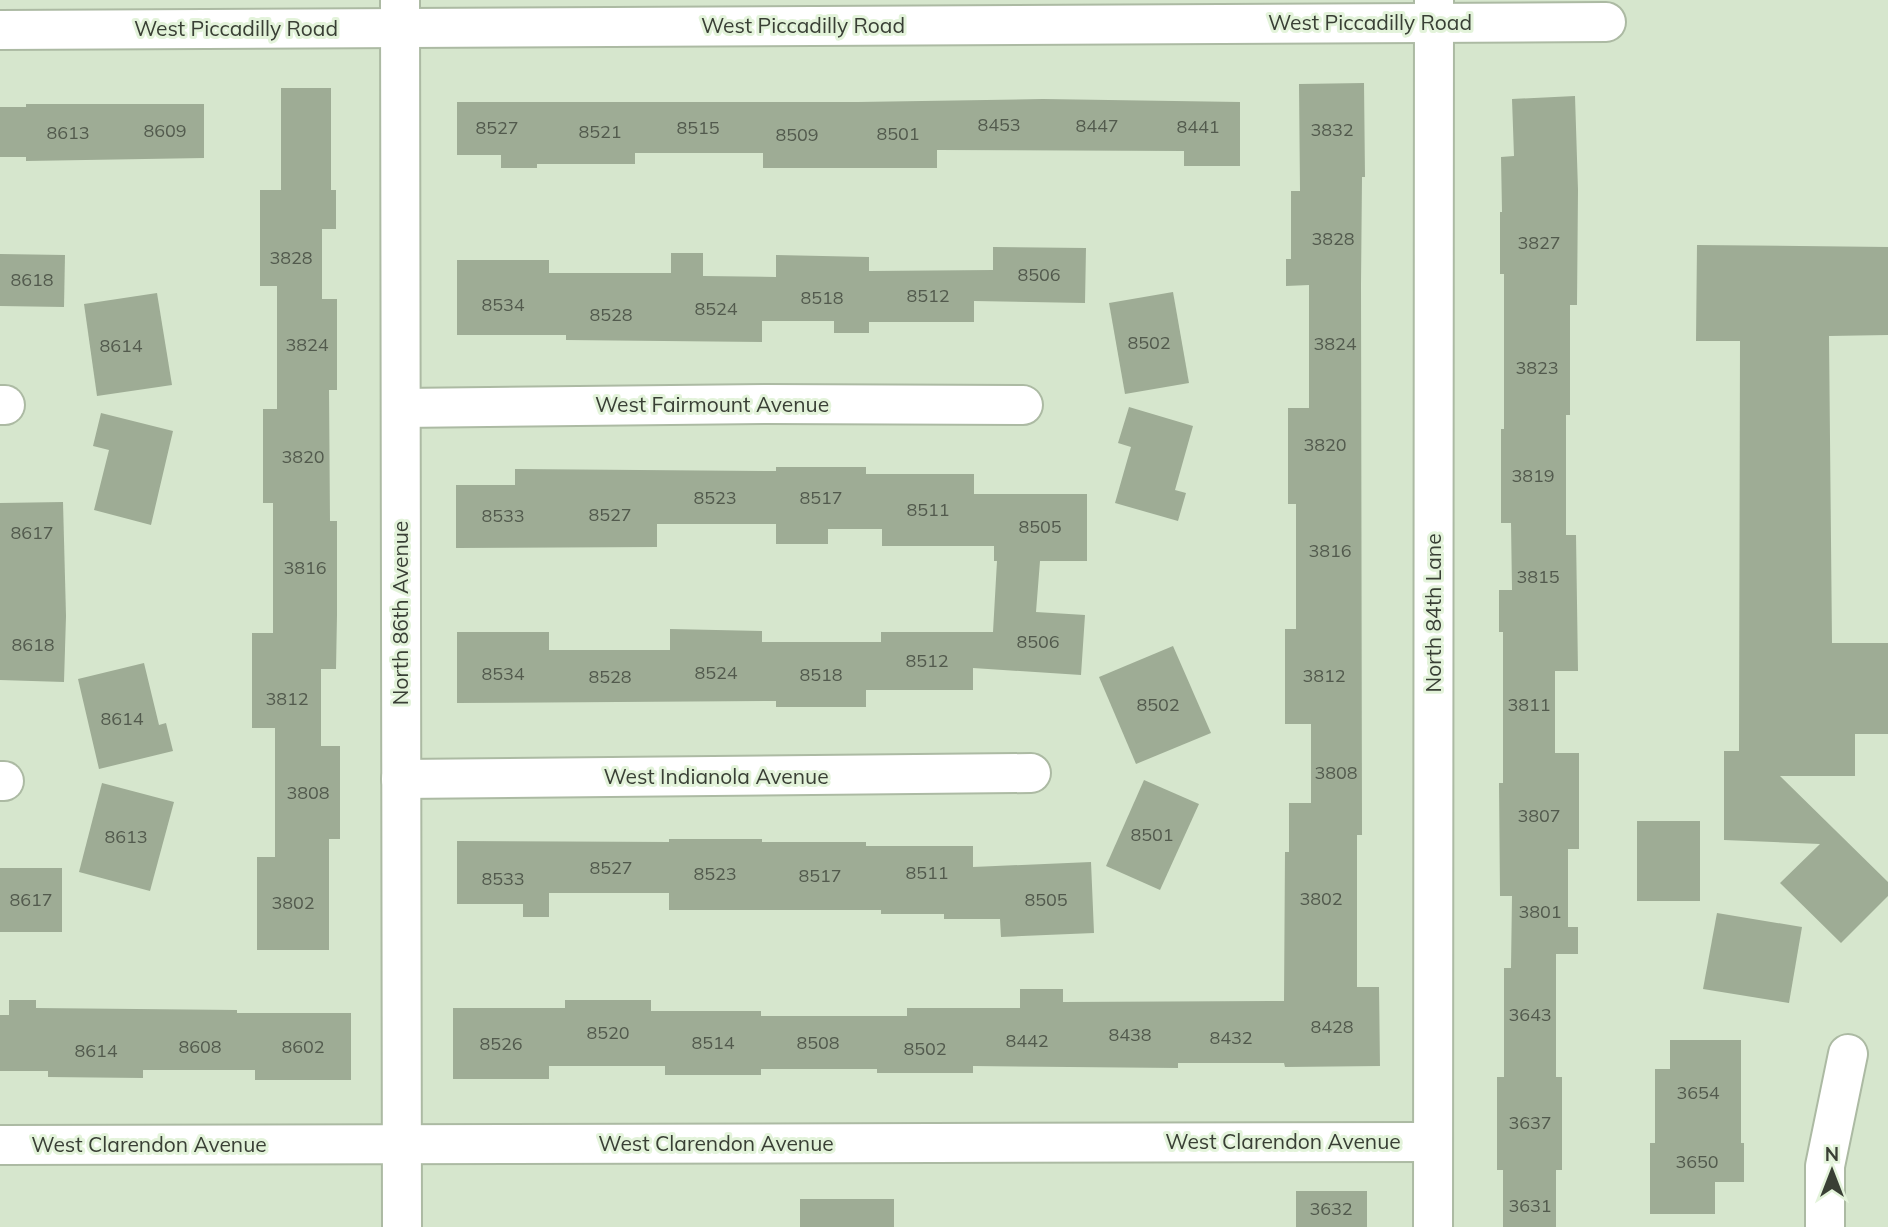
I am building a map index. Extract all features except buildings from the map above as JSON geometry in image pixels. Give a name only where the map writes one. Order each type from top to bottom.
[{"type":"street","name":"West Piccadilly Road","points":[[0,30],[400,14],[1435,11],[1606,22]]},
{"type":"street","name":"North 84th Lane","points":[[1433,1227],[1435,11]]},
{"type":"street","name":"North 86th Avenue","points":[[400,14],[402,1227]]},
{"type":"street","name":"West Fairmount Avenue","points":[[401,408],[767,404],[1023,405]]},
{"type":"street","name":"West Indianola Avenue","points":[[401,779],[1031,773]]},
{"type":"street","points":[[1825,1227],[1825,1166],[1848,1054]]},
{"type":"street","name":"West Clarendon Avenue","points":[[0,1145],[1433,1142]]}]
